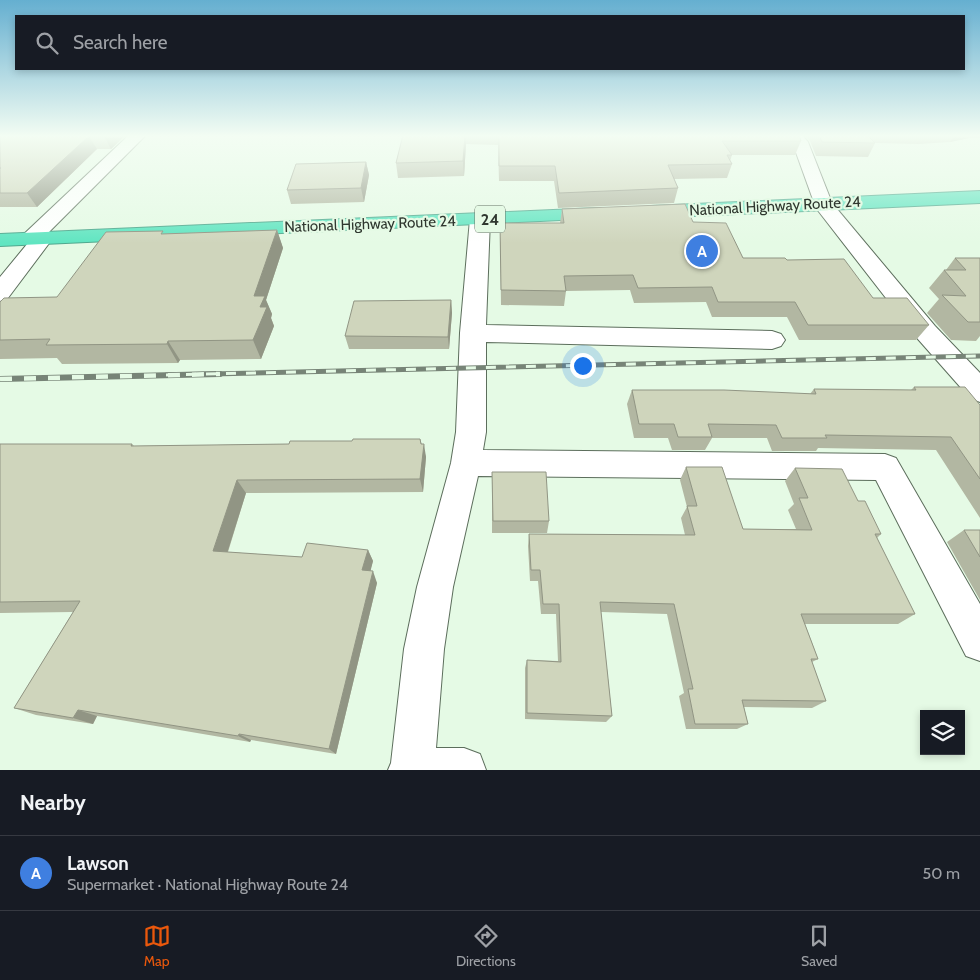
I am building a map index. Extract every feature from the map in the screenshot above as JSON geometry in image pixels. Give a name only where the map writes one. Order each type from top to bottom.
[{"type":"highway","name":"National Highway Route 24","points":[[0,240],[980,197]]},
{"type":"street","points":[[0,293],[37,238],[103,171]]},
{"type":"street","points":[[811,171],[823,204],[926,332],[980,390]]},
{"type":"street","points":[[464,770],[411,770],[424,649],[435,587],[466,463],[471,432],[473,333],[480,220]]},
{"type":"street","points":[[473,333],[772,340]]},
{"type":"street","points":[[466,463],[885,467],[980,642]]},
{"type":"building","points":[[0,171],[51,171],[27,193],[0,193]]},
{"type":"building","points":[[294,171],[364,171],[361,188],[287,190]]},
{"type":"building","points":[[556,171],[671,171],[678,188],[559,193]]},
{"type":"building","points":[[685,204],[693,222],[726,223],[743,258],[785,258],[787,260],[844,259],[873,298],[907,298],[929,325],[808,325],[795,302],[718,302],[712,287],[638,288],[633,275],[564,276],[566,291],[501,290],[500,223],[564,223],[562,209]]},
{"type":"building","points":[[277,230],[254,296],[265,296],[260,307],[267,307],[253,340],[168,341],[167,344],[46,345],[50,339],[0,340],[0,302],[4,298],[57,297],[106,232],[163,231],[161,234]]},
{"type":"building","points":[[955,258],[980,258],[980,322],[968,322],[942,295],[966,296],[944,270],[966,270]]},
{"type":"building","points":[[451,300],[448,337],[345,336],[354,301]]},
{"type":"building","points":[[914,387],[965,387],[980,405],[980,479],[951,437],[825,435],[827,438],[782,438],[776,425],[708,424],[712,437],[678,437],[674,424],[639,424],[632,390],[724,390],[816,394],[814,389],[916,390]]},
{"type":"building","points":[[353,439],[420,439],[421,444],[424,444],[420,479],[237,480],[213,551],[302,557],[307,543],[368,550],[362,570],[373,571],[329,749],[78,710],[73,718],[14,708],[80,601],[0,602],[0,444],[132,444],[131,446],[289,444],[290,441],[352,441]]},
{"type":"building","points":[[686,467],[722,467],[743,529],[812,530],[799,498],[808,498],[795,468],[842,469],[858,501],[865,501],[881,534],[875,534],[915,614],[801,614],[818,659],[811,659],[826,701],[742,700],[748,724],[695,724],[688,689],[693,689],[674,604],[600,602],[612,716],[527,713],[527,660],[561,662],[559,604],[543,604],[540,570],[531,570],[529,534],[695,535],[687,506],[697,506]]},
{"type":"building","points":[[492,472],[546,472],[549,521],[493,521]]},
{"type":"building","points":[[964,530],[980,530],[980,557]]},
{"type":"railway","points":[[166,375],[980,356]]},
{"type":"railway","points":[[0,379],[220,374]]},
{"type":"place","name":"Lawson","points":[[702,251]]}]
